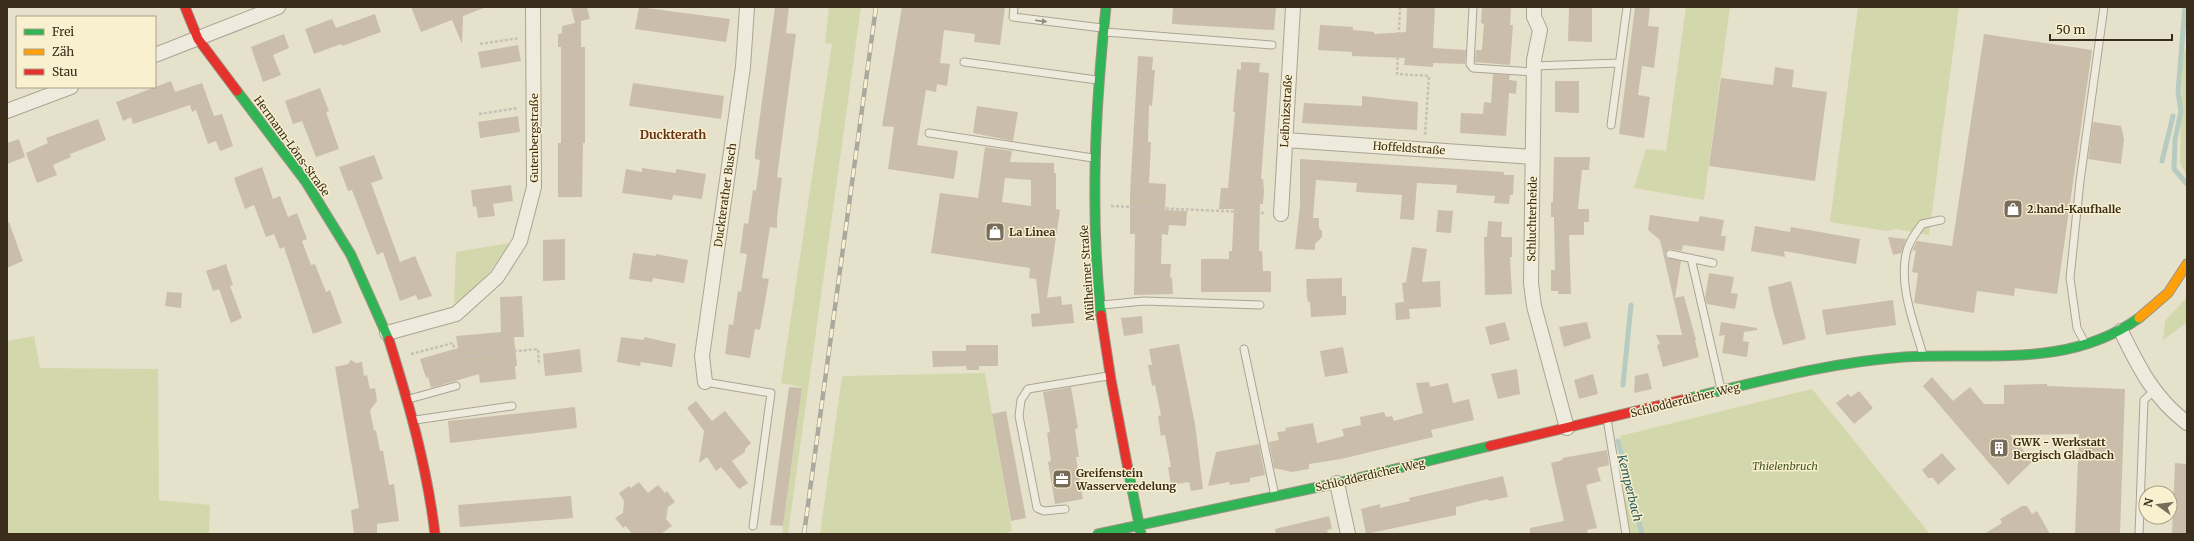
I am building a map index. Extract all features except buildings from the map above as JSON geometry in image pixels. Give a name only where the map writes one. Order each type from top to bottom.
[{"type":"street","name":"Hermann-Löns-Straße","points":[[185,7],[198,39],[306,182],[351,255],[387,333],[395,359],[413,420],[430,491],[435,534]]},
{"type":"street","points":[[156,55],[278,7]]},
{"type":"street","name":"Gutenbergstraße","points":[[387,333],[456,314],[497,277],[520,241],[534,187],[533,7]]},
{"type":"street","name":"Duckterather Busch","points":[[705,382],[702,356],[744,67],[747,7]]},
{"type":"street","name":"Mülheimer Straße","points":[[1106,7],[1100,80],[1095,205],[1100,305],[1110,376],[1140,530]]},
{"type":"street","name":"Leibnizstraße","points":[[1280,214],[1293,7]]},
{"type":"street","name":"Schluchterheide","points":[[1534,7],[1534,17],[1540,30],[1533,69],[1531,283],[1534,306],[1567,428]]},
{"type":"street","points":[[7,111],[68,88]]},
{"type":"street","name":"Hoffeldstraße","points":[[1284,140],[1533,157]]},
{"type":"street","name":"Schlodderdicher Weg","points":[[1098,534],[1140,530],[1275,496],[1337,483],[1808,370],[1889,359],[1923,357],[2021,356],[2051,353],[2086,345],[2121,331],[2139,318],[2168,293],[2187,264]]},
{"type":"street","points":[[2121,331],[2154,391],[2165,405],[2187,424]]},
{"type":"street","points":[[1337,483],[1348,534]]},
{"type":"lane","points":[[1014,7],[1013,17],[1104,30],[1272,45]]},
{"type":"lane","points":[[1473,7],[1470,64],[1474,68],[1533,69],[1620,63]]},
{"type":"lane","points":[[1611,125],[1627,7]]},
{"type":"lane","points":[[2086,345],[2077,328],[2070,278],[2080,181],[2104,7]]},
{"type":"lane","points":[[964,62],[1100,80]]},
{"type":"lane","points":[[929,133],[1096,159]]},
{"type":"lane","points":[[1923,357],[1908,304],[1904,274],[1906,253],[1911,240],[1922,224],[1941,220]]},
{"type":"lane","points":[[1670,254],[1713,262]]},
{"type":"lane","points":[[1691,258],[1722,391]]},
{"type":"lane","points":[[1100,305],[1144,301],[1260,304]]},
{"type":"lane","points":[[1244,349],[1275,496]]},
{"type":"lane","points":[[1065,510],[1044,511],[1037,508],[1019,416],[1021,400],[1028,389],[1110,376]]},
{"type":"lane","points":[[705,382],[771,393],[753,526]]},
{"type":"lane","points":[[407,400],[456,386]]},
{"type":"lane","points":[[2139,534],[2144,400],[2154,391]]},
{"type":"lane","points":[[413,420],[512,406]]},
{"type":"lane","points":[[1607,419],[1626,534]]},
{"type":"path","points":[[1400,7],[1397,74],[1429,76],[1425,143],[1426,149]]},
{"type":"path","points":[[480,44],[533,35]]},
{"type":"path","points":[[479,114],[534,106]]},
{"type":"path","points":[[1095,205],[1280,214]]},
{"type":"path","points":[[395,359],[452,343],[455,354],[458,357],[538,349],[539,365]]},
{"type":"path","points":[[475,356],[477,375]]},
{"type":"green space","points":[[829,7],[861,7],[788,534],[782,534],[802,387],[781,383],[832,44],[825,43]]},
{"type":"green space","points":[[1686,7],[1730,7],[1704,200],[1634,188],[1646,149],[1666,151]]},
{"type":"green space","points":[[1858,7],[1959,7],[1929,235],[1896,229],[1886,231],[1830,222]]},
{"type":"green space","points":[[2187,44],[2187,176],[2180,163],[2182,56]]},
{"type":"green space","points":[[509,243],[478,286],[462,299],[454,303],[456,252]]},
{"type":"green space","points":[[2187,297],[2187,322],[2163,340],[2165,321]]},
{"type":"green space","points":[[34,336],[40,368],[158,369],[159,500],[210,505],[209,534],[7,534],[7,341]]},
{"type":"green space","points":[[985,373],[1012,531],[1002,534],[820,534],[842,376]]},
{"type":"green space","name":"Thielenbruch","points":[[1812,389],[1930,534],[1628,534],[1620,436]]},
{"type":"waterway","points":[[2185,7],[2178,92],[2181,111],[2175,140],[2174,169],[2187,184]]},
{"type":"waterway","points":[[2162,161],[2173,116]]},
{"type":"waterway","name":"Kemperbach","points":[[1623,385],[1631,305]]},
{"type":"waterway","name":"Kemperbach","points":[[1618,441],[1642,534]]},
{"type":"railway","points":[[804,534],[876,7]]},
{"type":"traffic: fast","points":[[1101,315],[1096,238],[1095,161],[1099,84],[1106,7]]},
{"type":"traffic: fast","points":[[237,91],[306,182],[351,255],[389,340]]},
{"type":"traffic: fast","points":[[1690,398],[1797,373],[1850,363],[1904,357],[2026,355],[2055,351],[2084,345],[2112,334],[2139,318]]},
{"type":"traffic: fast","points":[[1098,534],[1337,483],[1490,446]]},
{"type":"traffic: fast","points":[[1128,469],[1141,534]]},
{"type":"traffic: slow","points":[[2139,318],[2168,293],[2187,264]]},
{"type":"traffic: jam","points":[[185,7],[198,39],[237,91]]},
{"type":"traffic: jam","points":[[1101,315],[1111,380],[1128,469]]},
{"type":"traffic: jam","points":[[389,340],[404,388],[422,460],[432,509],[435,534]]},
{"type":"traffic: jam","points":[[1490,446],[1690,398]]},
{"type":"place","name":"2.hand-Kaufhalle","points":[[2013,209]]},
{"type":"place","name":"La Linea","points":[[995,232]]},
{"type":"place","name":"GWK - Werkstatt Bergisch Gladbach","points":[[1999,448]]},
{"type":"place","name":"Greifenstein Wasserveredelung","points":[[1062,479]]},
{"type":"district","name":"Duckterath","points":[[673,134]]}]
